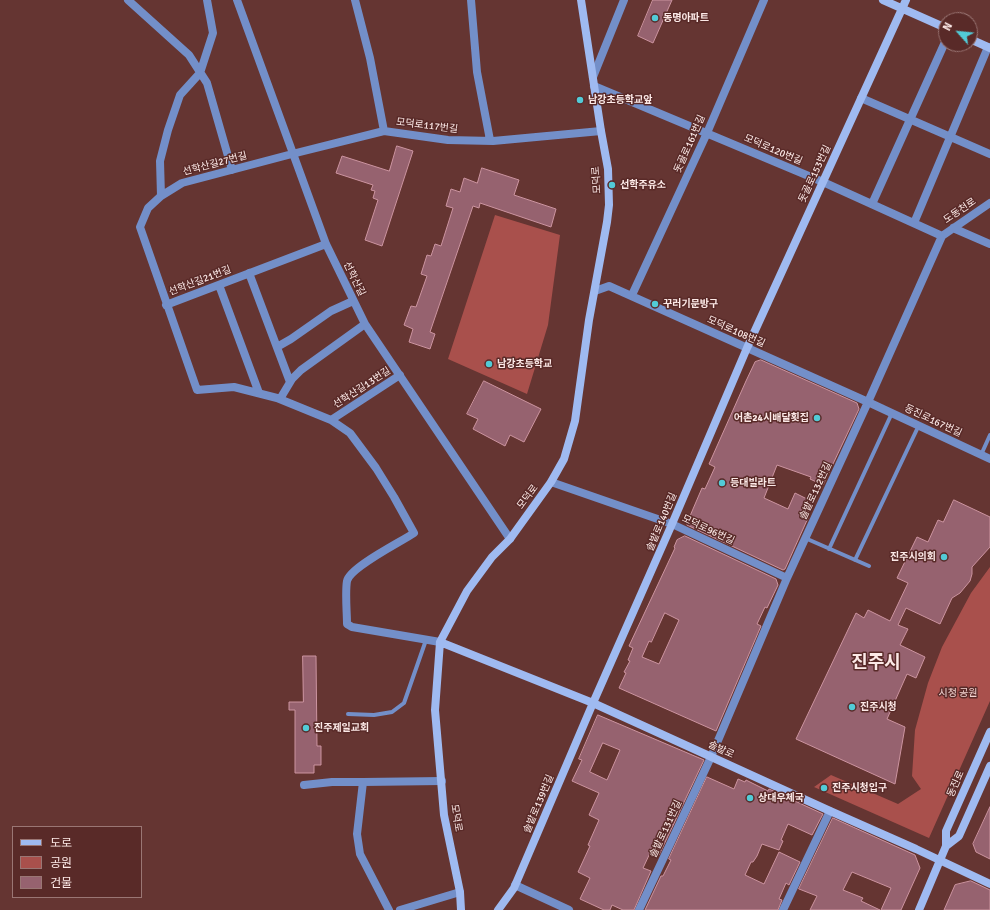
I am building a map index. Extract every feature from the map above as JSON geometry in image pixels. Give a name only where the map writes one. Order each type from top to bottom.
[{"type":"street","points":[[161,196],[160,161],[168,130],[180,95],[200,73],[214,33],[207,0]]},
{"type":"street","points":[[355,0],[370,58],[384,131]]},
{"type":"street","points":[[471,0],[476,72],[490,140]]},
{"type":"street","name":"모덕로","points":[[461,910],[460,892],[444,815],[435,710],[440,642],[467,591],[492,557],[510,539],[551,482],[564,459],[575,421],[588,328],[609,205],[608,170],[581,0]]},
{"type":"street","name":"모덕로","points":[[593,77],[624,0]]},
{"type":"street","name":"돗골로161번길","points":[[632,296],[707,133],[764,0]]},
{"type":"street","points":[[882,0],[938,25]]},
{"type":"street","name":"돗골로153번길","points":[[747,348],[906,0]]},
{"type":"street","points":[[131,1],[189,55],[207,82],[232,170]]},
{"type":"street","name":"선학산길","points":[[238,1],[292,154],[326,244],[353,301],[365,324],[510,539]]},
{"type":"street","points":[[914,223],[989,48],[978,43]]},
{"type":"street","points":[[872,204],[941,52]]},
{"type":"street","name":"모덕로120번길","points":[[594,86],[823,182],[942,236]]},
{"type":"street","points":[[861,98],[990,154]]},
{"type":"street","name":"모덕로117번길","points":[[292,154],[384,131],[448,140],[490,140],[601,131]]},
{"type":"street","name":"선학산길27번길","points":[[166,305],[140,227],[148,208],[161,196],[182,183],[292,154]]},
{"type":"street","name":"도동천로","points":[[942,236],[990,203]]},
{"type":"street","points":[[953,228],[990,244]]},
{"type":"street","name":"솔밭로132번길","points":[[712,757],[787,578],[942,236]]},
{"type":"street","name":"선학산길21번길","points":[[197,390],[166,305],[326,244]]},
{"type":"street","points":[[249,273],[290,382]]},
{"type":"street","points":[[219,285],[259,393]]},
{"type":"street","name":"모덕로108번길","points":[[595,290],[609,286],[868,402]]},
{"type":"street","points":[[277,347],[331,311],[353,301]]},
{"type":"street","points":[[280,399],[290,382],[301,370],[365,324]]},
{"type":"street","name":"솔밭로140번길","points":[[593,703],[672,524],[747,348]]},
{"type":"street","name":"선학산길13번길","points":[[197,390],[234,387],[280,399],[331,420],[400,375]]},
{"type":"street","name":"동진로167번길","points":[[868,402],[990,459]]},
{"type":"street","points":[[331,420],[350,433],[376,468],[414,533],[363,564],[352,573],[347,580],[347,624],[352,627],[440,642]]},
{"type":"street","name":"모덕로96번길","points":[[551,482],[672,524],[787,578]]},
{"type":"street","name":"솔밭로","points":[[440,642],[593,703],[990,884]]},
{"type":"street","name":"솔밭로139번길","points":[[498,910],[514,888],[593,703]]},
{"type":"street","name":"동진로","points":[[918,910],[946,846],[946,831],[990,732]]},
{"type":"street","name":"솔밭로131번길","points":[[639,910],[712,757]]},
{"type":"street","name":"동진로","points":[[946,846],[959,836],[990,766]]},
{"type":"street","points":[[304,785],[332,782],[442,781]]},
{"type":"street","points":[[363,782],[358,834],[360,854],[389,910]]},
{"type":"street","points":[[783,910],[830,811]]},
{"type":"street","points":[[515,885],[569,910]]},
{"type":"street","points":[[400,910],[460,892]]},
{"type":"lane","points":[[828,549],[892,413]]},
{"type":"lane","points":[[855,560],[919,425]]},
{"type":"lane","points":[[981,455],[990,435]]},
{"type":"lane","points":[[805,538],[869,566]]},
{"type":"lane","points":[[348,714],[374,715],[392,712],[404,703],[426,639]]},
{"type":"green space","points":[[495,215],[560,235],[548,325],[527,394],[448,359]]},
{"type":"green space","name":"시청 공원","points":[[990,567],[990,701],[929,838],[814,787],[831,775],[898,804],[921,789],[912,776],[915,730],[928,683],[942,647],[971,593]]},
{"type":"building","name":"동명아파트","points":[[653,0],[672,0],[653,43],[638,36]]},
{"type":"building","points":[[397,146],[413,151],[382,246],[365,240],[378,200],[373,198],[375,191],[371,190],[373,185],[336,173],[342,156],[389,171]]},
{"type":"building","points":[[482,168],[519,180],[514,195],[556,209],[551,227],[480,203],[479,208],[473,206],[430,332],[435,334],[430,349],[409,342],[413,329],[404,325],[411,306],[416,307],[427,276],[421,274],[427,255],[431,256],[435,244],[441,246],[453,208],[446,206],[451,189],[460,192],[464,178],[477,183]]},
{"type":"building","points":[[761,360],[857,403],[859,409],[823,485],[810,479],[811,477],[777,465],[764,498],[788,509],[795,493],[813,502],[806,517],[808,518],[785,569],[783,570],[687,525],[702,488],[705,489],[715,467],[709,464],[746,381],[755,362]]},
{"type":"building","points":[[484,381],[541,409],[524,442],[510,435],[505,446],[473,429],[478,419],[467,414]]},
{"type":"building","name":"진주시청","points":[[954,500],[990,517],[990,547],[972,567],[970,581],[960,593],[952,598],[940,624],[906,608],[898,625],[908,629],[900,645],[925,657],[916,678],[907,674],[887,719],[905,727],[895,784],[796,739],[856,613],[864,618],[868,610],[890,621],[908,583],[897,578],[917,537],[928,542],[938,520],[943,522]]},
{"type":"building","points":[[685,536],[776,579],[778,585],[767,608],[765,607],[757,624],[761,626],[716,731],[619,688],[626,673],[624,672],[630,661],[628,660],[633,648],[629,646],[675,548],[674,547],[677,540]],"holes":[[[665,613],[679,620],[659,664],[642,657],[649,641],[651,642]]]},
{"type":"building","name":"진주제일교회","points":[[303,656],[316,656],[317,746],[321,746],[321,765],[314,765],[314,773],[295,773],[295,710],[289,710],[289,702],[303,702]]},
{"type":"building","points":[[598,715],[704,760],[659,855],[651,851],[643,868],[651,871],[634,910],[623,910],[612,905],[610,910],[604,910],[580,899],[590,878],[578,872],[590,846],[588,845],[599,820],[589,815],[599,793],[572,781],[582,760],[579,759]],"holes":[[[603,743],[620,750],[607,780],[590,772]]]},
{"type":"building","points":[[707,777],[734,789],[738,779],[745,782],[746,780],[823,814],[812,835],[788,824],[781,840],[783,841],[779,850],[762,844],[757,856],[753,862],[751,862],[745,875],[764,884],[779,852],[800,862],[789,885],[786,883],[779,899],[782,900],[778,910],[645,910],[661,876],[663,876],[671,860],[669,859]]},
{"type":"building","points":[[990,807],[990,859],[976,852],[973,844]]},
{"type":"building","points":[[833,818],[915,855],[920,868],[901,910],[881,910],[891,888],[852,872],[843,890],[863,898],[861,901],[880,910],[810,910],[817,896],[799,889]]},
{"type":"building","points":[[971,881],[990,890],[990,910],[944,910],[955,885]]},
{"type":"place","name":"동명아파트","points":[[655,18]]},
{"type":"place","name":"남강초등학교앞","points":[[580,100]]},
{"type":"place","name":"선학주유소","points":[[612,185]]},
{"type":"place","name":"꾸러기문방구","points":[[655,304]]},
{"type":"place","name":"남강초등학교","points":[[489,364]]},
{"type":"place","name":"어촌24시배달횟집","points":[[817,418]]},
{"type":"place","name":"등대빌라트","points":[[722,483]]},
{"type":"place","name":"진주시의회","points":[[944,557]]},
{"type":"place","name":"진주시청","points":[[852,707]]},
{"type":"place","name":"진주제일교회","points":[[306,728]]},
{"type":"place","name":"진주시청입구","points":[[824,788]]},
{"type":"place","name":"상대우체국","points":[[750,798]]},
{"type":"district","name":"진주시","points":[[876,663]]}]
